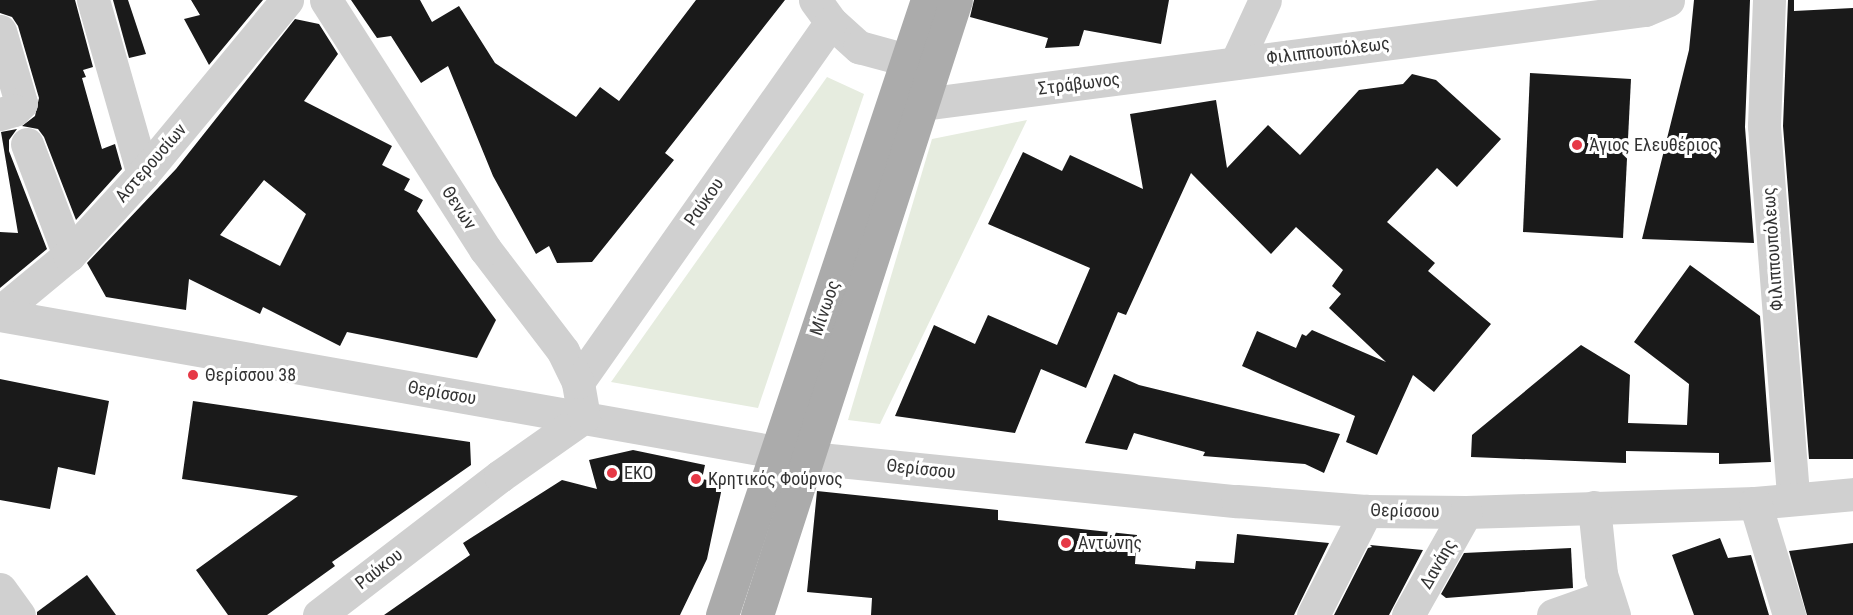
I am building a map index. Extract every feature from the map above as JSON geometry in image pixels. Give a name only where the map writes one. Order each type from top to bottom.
[{"type":"main road","name":"Μίνωος","points":[[722,615],[775,450],[927,0]]},
{"type":"main road","name":"Μίνωος","points":[[757,615],[810,458],[956,0]]},
{"type":"street","points":[[93,0],[143,174]]},
{"type":"street","name":"Αστερουσίων","points":[[0,314],[69,255],[143,174],[286,0]]},
{"type":"street","name":"Θενών","points":[[326,0],[485,249],[563,351],[578,382],[584,417]]},
{"type":"street","points":[[1236,63],[1264,0]]},
{"type":"street","name":"Φιλιππουπόλεως","points":[[1236,63],[1645,10],[1668,0]]},
{"type":"street","name":"Φιλιππουπόλεως","points":[[1769,0],[1765,138],[1792,498]]},
{"type":"street","points":[[823,11],[859,47],[907,60]]},
{"type":"street","name":"Ραύκου","points":[[578,382],[823,11]]},
{"type":"street","points":[[0,31],[21,103],[14,110],[0,114]]},
{"type":"street","name":"Στράβωνος","points":[[923,104],[1236,63]]},
{"type":"street","points":[[27,144],[69,255]]},
{"type":"street","name":"Θερίσσου","points":[[0,314],[810,458],[1366,511],[1466,512],[1755,503],[1853,494]]},
{"type":"street","name":"Ραύκου","points":[[319,615],[500,476],[584,417]]},
{"type":"street","points":[[1755,503],[1789,615]]},
{"type":"street","points":[[1553,615],[1610,606],[1594,507]]},
{"type":"street","points":[[1313,615],[1366,511]]},
{"type":"street","name":"Δανάης","points":[[1408,615],[1466,512]]},
{"type":"street","points":[[0,589],[20,615]]},
{"type":"shaded area","points":[[827,77],[864,94],[758,408],[611,382]]},
{"type":"shaded area","points":[[1027,120],[880,424],[848,420],[932,139]]},
{"type":"building","points":[[0,0],[75,0],[93,67],[83,70],[86,77],[82,78],[102,149],[115,144],[122,169],[76,220],[44,137],[38,129],[22,126],[35,116],[39,98],[18,26],[12,17],[0,13]]},
{"type":"building","points":[[113,0],[128,0],[146,54],[129,58]]},
{"type":"building","points":[[191,0],[263,0],[209,65],[184,19],[200,15]]},
{"type":"building","points":[[351,0],[420,0],[432,22],[459,6],[495,63],[576,117],[600,87],[619,101],[696,0],[785,0],[665,153],[674,160],[592,262],[557,263],[549,246],[536,254],[493,176],[448,66],[421,83],[391,36],[377,38]]},
{"type":"building","points":[[974,0],[1169,0],[1161,44],[1084,30],[1079,46],[1045,48],[1048,38],[970,17]]},
{"type":"building","points":[[1694,0],[1750,0],[1745,127],[1754,243],[1642,239],[1689,50]]},
{"type":"building","points":[[1788,0],[1794,0],[1794,11],[1853,8],[1853,459],[1809,459],[1783,126]]},
{"type":"building","points":[[295,19],[319,24],[338,54],[304,101],[392,146],[382,165],[410,179],[404,190],[423,200],[417,211],[496,320],[477,358],[347,332],[340,346],[263,307],[260,314],[189,279],[186,310],[106,297],[87,263],[176,169]],"holes":[[[264,180],[306,214],[280,266],[220,235]]]},
{"type":"building","name":"Άγιος Ελευθέριος","points":[[1530,73],[1631,79],[1623,238],[1523,232]]},
{"type":"building","points":[[1412,74],[1436,80],[1501,139],[1457,187],[1437,168],[1387,222],[1435,263],[1428,271],[1491,324],[1434,392],[1413,375],[1377,455],[1346,442],[1355,416],[1242,366],[1257,331],[1296,348],[1302,334],[1306,336],[1312,330],[1386,362],[1329,308],[1341,294],[1332,286],[1343,270],[1296,227],[1271,254],[1191,173],[1126,315],[1118,312],[1086,388],[1041,369],[1015,433],[895,416],[934,325],[975,344],[988,315],[1057,345],[1090,268],[988,224],[1023,152],[1062,171],[1070,155],[1143,189],[1130,114],[1216,100],[1227,168],[1268,125],[1300,155],[1359,90],[1403,84]]},
{"type":"building","points":[[17,129],[9,140],[9,151],[47,249],[0,288],[0,232],[18,233],[1,132]]},
{"type":"building","points":[[1690,265],[1760,316],[1771,462],[1719,464],[1719,453],[1626,451],[1626,463],[1471,457],[1472,435],[1581,345],[1630,375],[1628,423],[1687,425],[1689,384],[1634,342]]},
{"type":"building","points":[[1114,374],[1139,385],[1340,434],[1324,473],[1305,464],[1203,456],[1205,452],[1134,433],[1127,450],[1085,443]]},
{"type":"building","points":[[0,379],[109,401],[95,475],[58,467],[50,509],[0,500]]},
{"type":"building","points":[[193,401],[470,442],[471,465],[332,562],[335,566],[267,615],[228,615],[196,570],[298,496],[182,479]]},
{"type":"building","points":[[633,450],[705,465],[702,479],[723,483],[707,559],[680,615],[384,615],[470,555],[463,543],[562,480],[597,489],[589,460]]},
{"type":"building","points":[[817,491],[998,510],[998,520],[1137,535],[1135,564],[1195,569],[1196,561],[1234,563],[1237,534],[1329,543],[1294,615],[871,615],[872,598],[807,592]]},
{"type":"building","points":[[1720,538],[1728,558],[1751,555],[1769,615],[1694,615],[1672,555]]},
{"type":"building","points":[[1853,543],[1853,615],[1807,615],[1789,551]]},
{"type":"building","points":[[1370,545],[1423,550],[1389,615],[1334,615],[1368,548],[1372,547]]},
{"type":"building","points":[[1571,548],[1573,588],[1446,598],[1441,594],[1464,553]]},
{"type":"building","points":[[87,575],[116,615],[37,615],[37,612]]},
{"type":"place","name":"Άγιος Ελευθέριος","points":[[1577,145]]},
{"type":"place","name":"Θερίσσου 38","points":[[193,375]]},
{"type":"place","name":"ΕΚΟ","points":[[612,473]]},
{"type":"place","name":"Κρητικός Φούρνος","points":[[696,479]]},
{"type":"place","name":"Αντώνης","points":[[1066,543]]}]
